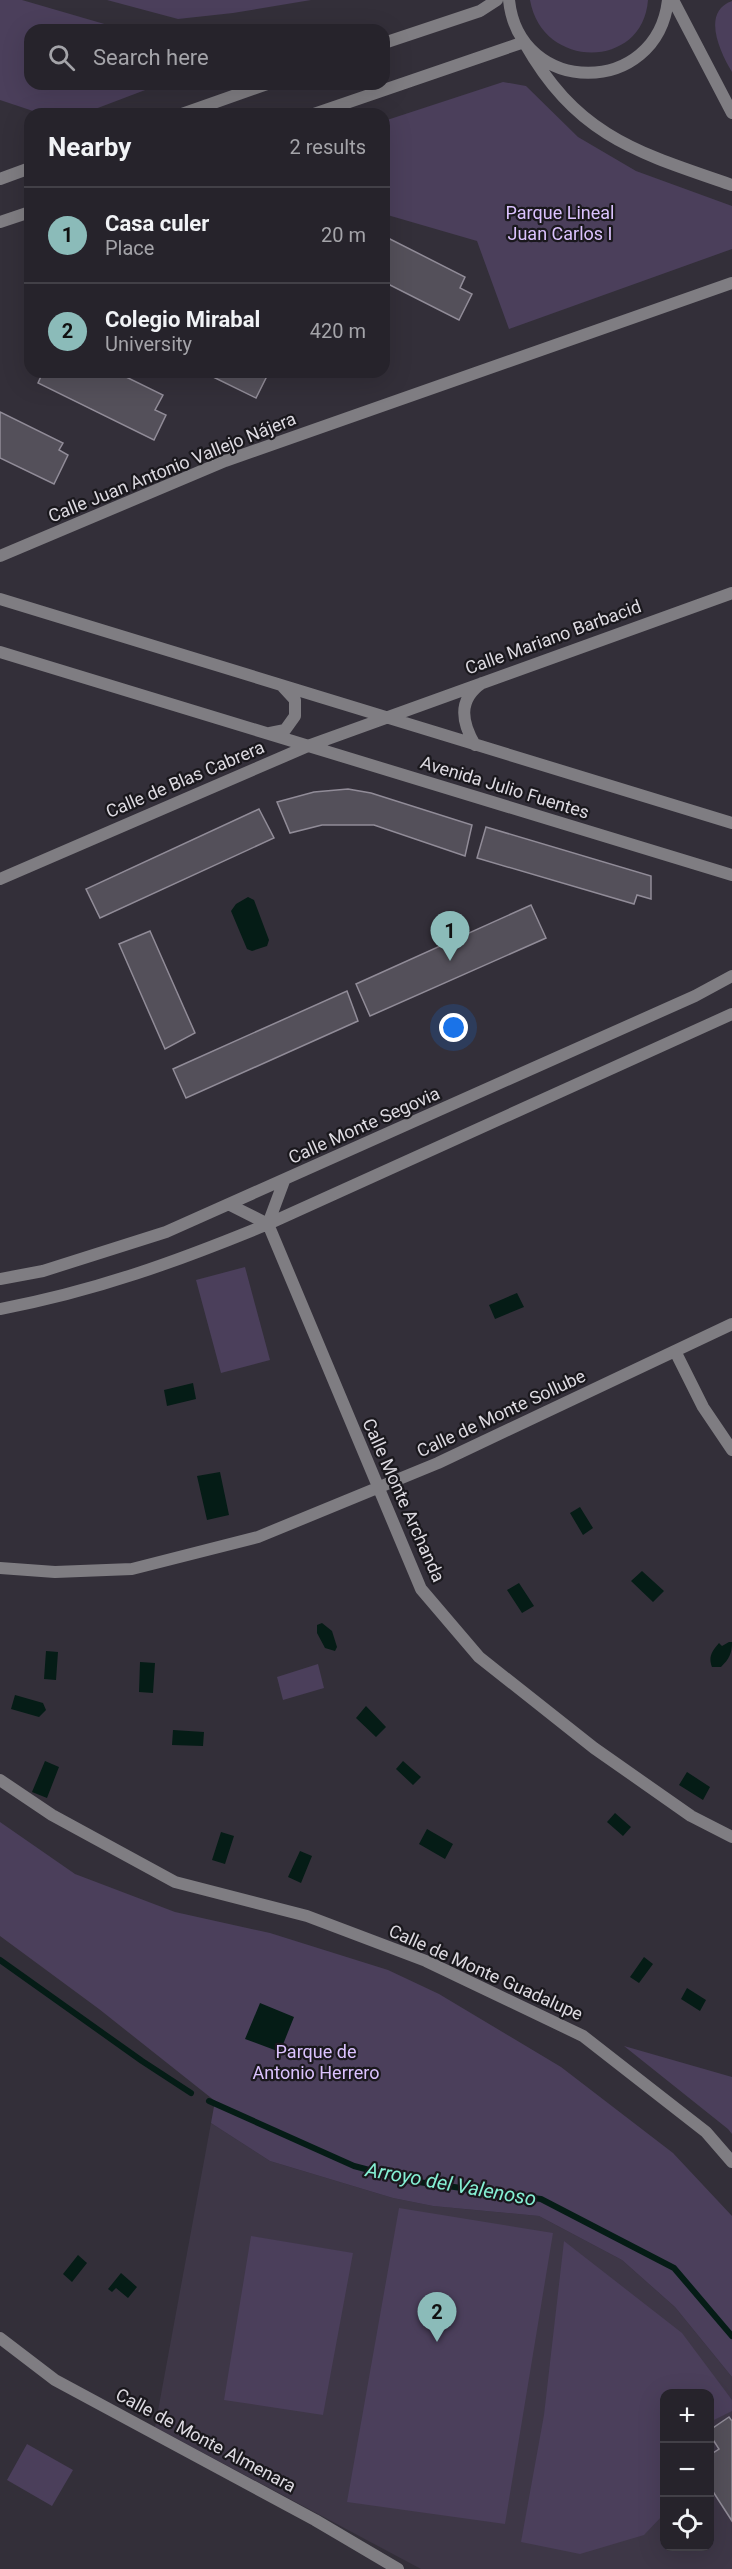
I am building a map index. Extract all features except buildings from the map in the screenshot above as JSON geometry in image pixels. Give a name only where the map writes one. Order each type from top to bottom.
[{"type":"street","points":[[390,41],[480,10],[497,0]]},
{"type":"street","points":[[509,0],[516,27],[543,75],[560,95],[598,129],[637,151],[732,185]]},
{"type":"street","points":[[524,42],[538,57],[556,67],[575,73],[595,74],[615,70],[633,61],[648,48],[660,31],[668,0]]},
{"type":"street","points":[[673,0],[732,112]]},
{"type":"street","points":[[390,88],[524,42]]},
{"type":"street","points":[[199,108],[250,90]]},
{"type":"street","points":[[332,108],[384,90]]},
{"type":"street","points":[[0,179],[24,170]]},
{"type":"street","points":[[0,222],[24,214]]},
{"type":"street","name":"Calle Juan Antonio Vallejo Nájera","points":[[0,556],[225,460],[732,283]]},
{"type":"street","name":"Calle Mariano Barbacid","points":[[387,717],[732,593]]},
{"type":"street","name":"Avenida Julio Fuentes","points":[[0,600],[732,823]]},
{"type":"street","name":"Avenida Julio Fuentes","points":[[0,652],[732,875]]},
{"type":"street","points":[[475,745],[465,727],[464,706],[474,689],[491,678]]},
{"type":"street","points":[[268,734],[285,730],[295,717],[295,699],[283,687]]},
{"type":"street","name":"Calle de Blas Cabrera","points":[[0,879],[308,746],[387,717]]},
{"type":"street","name":"Calle Monte Segovia","points":[[0,1279],[43,1271],[106,1254],[230,1205],[695,996],[732,976]]},
{"type":"street","points":[[0,1309],[53,1299],[132,1277],[268,1224],[732,1014]]},
{"type":"street","points":[[268,1224],[284,1181]]},
{"type":"street","points":[[230,1205],[268,1224]]},
{"type":"street","name":"Calle Monte Archanda","points":[[268,1224],[421,1589],[479,1657],[594,1748],[691,1816],[732,1837]]},
{"type":"street","name":"Calle de Monte Sollube","points":[[0,1568],[55,1572],[132,1569],[258,1537],[438,1463],[732,1324]]},
{"type":"street","points":[[675,1351],[704,1407],[732,1450]]},
{"type":"street","name":"Calle de Monte Guadalupe","points":[[0,1780],[52,1815],[175,1882],[307,1916],[426,1961],[583,2036],[706,2132],[732,2162]]},
{"type":"street","name":"Calle de Monte Almenara","points":[[0,2338],[55,2380],[315,2520],[398,2569]]},
{"type":"shaded area","points":[[248,897],[254,900],[269,940],[267,946],[252,951],[247,949],[231,911],[236,904]]},
{"type":"shaded area","points":[[517,1293],[524,1307],[495,1319],[489,1305]]},
{"type":"shaded area","points":[[193,1383],[196,1399],[167,1406],[164,1390]]},
{"type":"shaded area","points":[[220,1472],[229,1515],[207,1520],[197,1476]]},
{"type":"shaded area","points":[[580,1507],[593,1528],[583,1535],[570,1513]]},
{"type":"shaded area","points":[[642,1571],[664,1591],[653,1602],[631,1581]]},
{"type":"shaded area","points":[[519,1583],[534,1606],[522,1613],[507,1590]]},
{"type":"shaded area","points":[[322,1623],[332,1631],[337,1647],[335,1651],[325,1648],[317,1633],[317,1625]]},
{"type":"shaded area","points":[[732,1642],[732,1646],[728,1659],[721,1667],[712,1667],[711,1654],[714,1649],[719,1643],[722,1646]]},
{"type":"shaded area","points":[[46,1651],[58,1652],[56,1680],[44,1679]]},
{"type":"shaded area","points":[[140,1662],[155,1663],[153,1693],[139,1692]]},
{"type":"shaded area","points":[[15,1695],[43,1703],[46,1710],[39,1717],[11,1709]]},
{"type":"shaded area","points":[[366,1706],[386,1727],[376,1737],[356,1718]]},
{"type":"shaded area","points":[[173,1730],[204,1732],[203,1746],[172,1745]]},
{"type":"shaded area","points":[[45,1761],[59,1767],[47,1798],[32,1792]]},
{"type":"shaded area","points":[[403,1761],[421,1777],[413,1785],[396,1769]]},
{"type":"shaded area","points":[[687,1772],[710,1787],[703,1800],[679,1785]]},
{"type":"shaded area","points":[[615,1813],[631,1827],[623,1836],[607,1822]]},
{"type":"shaded area","points":[[427,1829],[453,1844],[445,1859],[419,1844]]},
{"type":"shaded area","points":[[221,1832],[234,1836],[225,1864],[212,1860]]},
{"type":"shaded area","points":[[300,1851],[312,1856],[301,1883],[288,1877]]},
{"type":"shaded area","points":[[644,1957],[653,1964],[639,1983],[630,1977]]},
{"type":"shaded area","points":[[687,1988],[706,2000],[700,2011],[681,1999]]},
{"type":"shaded area","points":[[260,2003],[294,2017],[280,2052],[245,2039]]},
{"type":"shaded area","points":[[211,2123],[270,2161],[393,2198],[433,2206],[539,2216],[622,2260],[675,2307],[732,2377],[732,2569],[421,2569],[155,2427]]},
{"type":"shaded area","points":[[78,2255],[87,2263],[72,2282],[63,2274]]},
{"type":"shaded area","points":[[121,2273],[137,2287],[128,2298],[116,2288],[112,2292],[108,2289]]},
{"type":"green space","points":[[0,0],[22,0],[104,24],[24,24],[24,90],[145,90],[98,108],[24,108],[0,100]]},
{"type":"green space","points":[[107,0],[311,0],[233,13],[178,19]]},
{"type":"green space","points":[[530,0],[648,0],[642,23],[629,39],[612,49],[592,52],[571,49],[553,39],[538,23]]},
{"type":"green space","points":[[732,1],[732,72],[719,44],[715,23],[717,14],[723,6]]},
{"type":"green space","name":"Parque Lineal Juan Carlos I","points":[[503,82],[526,86],[578,137],[636,171],[732,206],[732,249],[509,329],[477,241],[390,216],[390,119]]},
{"type":"green space","points":[[245,1267],[270,1360],[221,1373],[196,1280]]},
{"type":"green space","points":[[318,1664],[324,1688],[283,1700],[277,1677]]},
{"type":"green space","name":"Parque de Antonio Herrero","points":[[0,1822],[75,1874],[175,1912],[270,1933],[388,1970],[439,1994],[561,2067],[673,2153],[732,2216],[732,2377],[675,2307],[622,2260],[539,2216],[433,2206],[393,2198],[270,2161],[211,2123],[215,2101],[99,2009],[0,1936]]},
{"type":"green space","points":[[624,2046],[732,2077],[732,2134],[728,2129]]},
{"type":"green space","points":[[399,2208],[553,2233],[505,2524],[347,2502]]},
{"type":"green space","points":[[251,2236],[353,2253],[323,2415],[224,2400]]},
{"type":"green space","points":[[564,2241],[682,2333],[732,2400],[732,2411],[714,2420],[714,2389],[660,2389],[660,2518],[644,2535],[580,2554],[521,2542],[544,2415]]},
{"type":"green space","points":[[27,2444],[73,2470],[52,2506],[7,2480]]},
{"type":"waterway","name":"Arroyo del Valenoso","points":[[0,1960],[191,2093]]},
{"type":"waterway","name":"Arroyo del Valenoso","points":[[209,2101],[354,2166],[411,2181],[541,2199],[674,2268],[732,2336]]},
{"type":"place","name":"Casa culer","points":[[450,961]]},
{"type":"place","name":"Colegio Mirabal","points":[[437,2342]]}]
